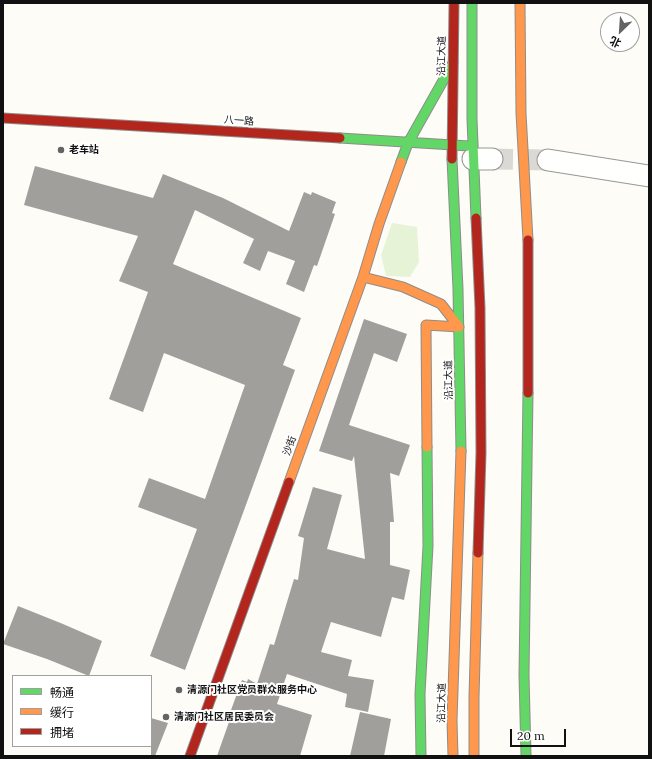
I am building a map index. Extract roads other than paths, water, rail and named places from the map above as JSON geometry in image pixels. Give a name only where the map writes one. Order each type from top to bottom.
[{"type":"main road","name":"沿江大道","points":[[453,756],[461,439],[459,327],[452,145],[454,3]]},
{"type":"main road","points":[[472,3],[479,155],[481,453],[474,697],[474,756]]},
{"type":"main road","points":[[520,3],[521,113],[528,254],[528,431],[524,675],[526,756]]},
{"type":"main road","name":"沙街","points":[[190,756],[363,278],[379,224],[408,143],[453,63]]},
{"type":"main road","name":"八一路","points":[[3,118],[452,145],[479,155]]},
{"type":"main road","points":[[363,278],[403,286],[441,304],[459,327]]},
{"type":"main road","points":[[421,756],[420,694],[428,546],[426,325],[459,327]]},
{"type":"street","points":[[548,160],[649,176]]},
{"type":"tunnel","points":[[492,159],[548,160]]},
{"type":"place","name":"老车站","points":[[61,150]]},
{"type":"place","name":"清源门社区党员群众服务中心","points":[[179,690]]},
{"type":"place","name":"清源门社区居民委员会","points":[[166,717]]}]
